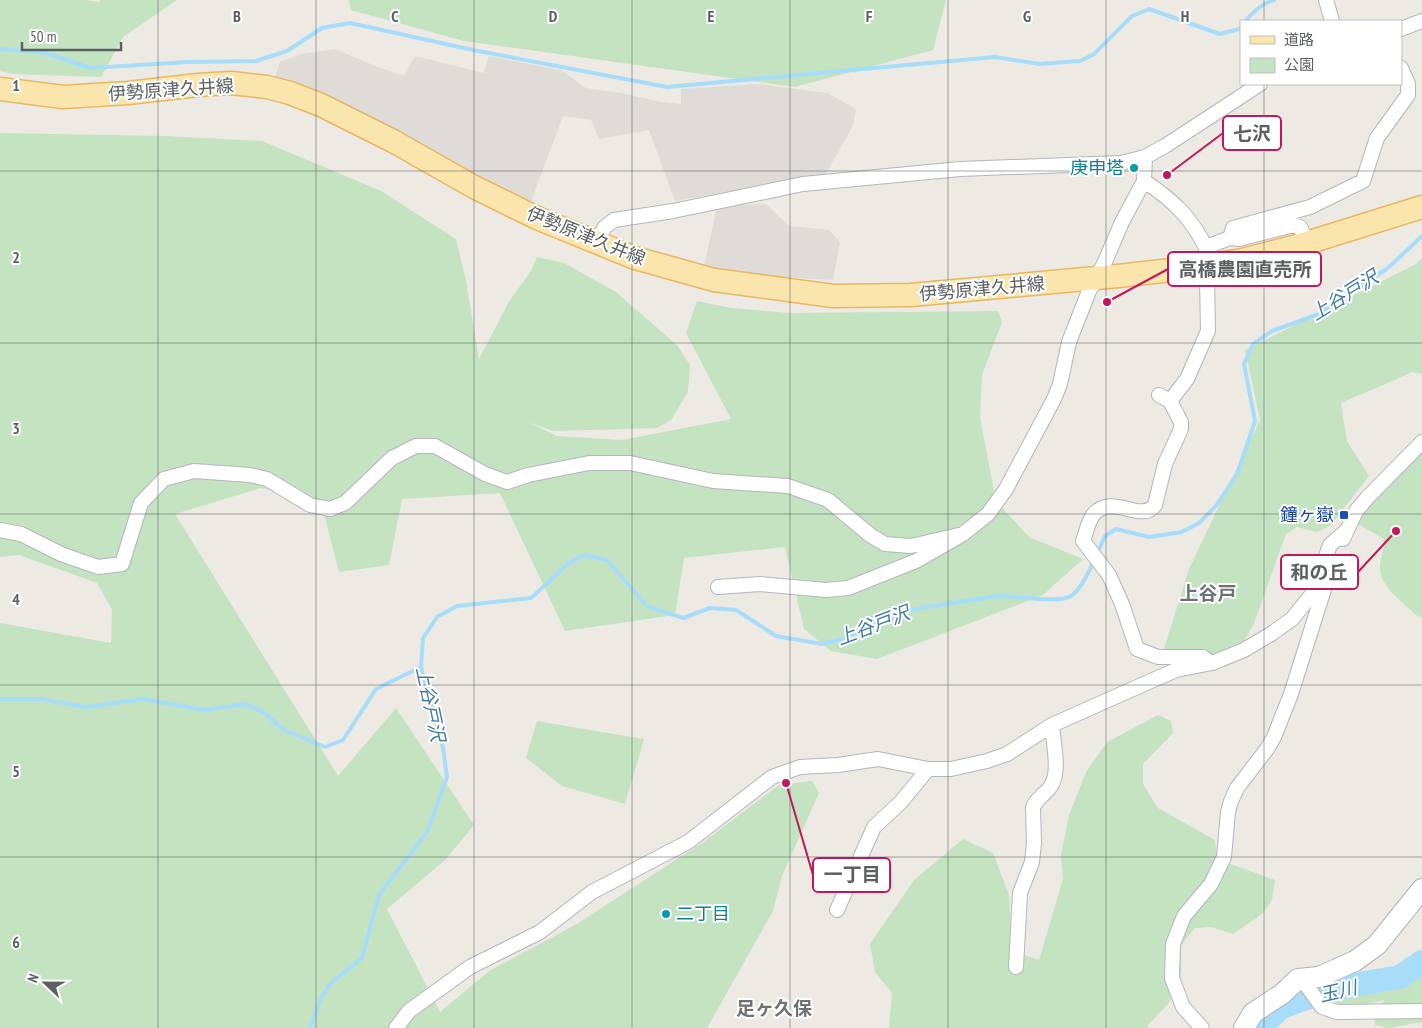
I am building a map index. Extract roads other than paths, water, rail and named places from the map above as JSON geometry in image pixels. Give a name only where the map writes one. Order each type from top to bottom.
[{"type":"main road","name":"伊勢原津久井線","points":[[0,89],[63,97],[231,83],[267,87],[290,93],[321,105],[393,141],[474,187],[537,218],[634,258],[714,280],[833,296],[911,295],[1097,278],[1205,261],[1242,260],[1308,243],[1422,207]]},
{"type":"street","points":[[1326,0],[1332,20]]},
{"type":"street","points":[[1402,29],[1422,21]]},
{"type":"street","points":[[1205,261],[1230,238],[1233,228],[1310,206],[1363,182],[1377,138],[1408,95],[1408,84],[1402,70]]},
{"type":"street","points":[[595,243],[605,227],[614,220],[674,211],[803,184],[960,169],[1121,163],[1145,157],[1165,146],[1258,85]]},
{"type":"street","points":[[718,587],[760,584],[826,590],[848,588],[916,561],[963,534],[988,514],[1006,489],[1047,414],[1060,384],[1069,342],[1089,291],[1144,181],[1145,157]]},
{"type":"street","points":[[1144,181],[1167,196],[1184,213],[1202,237],[1208,331],[1187,379],[1164,398],[1182,422],[1182,429],[1165,464],[1155,505],[1151,510],[1144,513],[1120,506],[1098,510],[1092,516],[1083,541],[1109,575],[1122,604],[1136,648],[1158,657],[1203,657],[1212,663]]},
{"type":"street","points":[[1230,238],[1238,239],[1294,225],[1300,227],[1308,243]]},
{"type":"street","points":[[1202,1028],[1183,1006],[1172,978],[1173,944],[1184,916],[1211,884],[1224,857],[1228,812],[1231,801],[1237,788],[1267,749],[1292,694],[1318,608],[1346,531],[1366,498],[1422,442]]},
{"type":"street","points":[[0,530],[21,534],[61,554],[98,567],[122,564],[141,502],[164,479],[194,471],[250,475],[267,479],[310,505],[330,509],[345,503],[392,458],[416,446],[435,446],[485,474],[508,482],[589,463],[630,463],[713,481],[788,486],[828,500],[870,535],[884,544],[911,546],[963,534]]},
{"type":"street","points":[[396,1028],[409,1012],[470,967],[540,932],[592,892],[688,842],[772,777],[800,767],[838,765],[878,759],[928,769],[951,768],[993,759],[1007,754],[1052,725],[1176,670],[1212,663],[1244,650],[1292,619],[1313,593],[1330,545],[1346,531]]},
{"type":"street","points":[[1016,968],[1020,893],[1032,862],[1034,843],[1032,807],[1052,784],[1056,772],[1052,725]]},
{"type":"street","points":[[837,910],[874,827],[901,802],[928,769]]},
{"type":"street","points":[[1244,1028],[1254,1013],[1282,994],[1302,983],[1355,961],[1377,945],[1422,889]]},
{"type":"street","points":[[1302,983],[1322,1007],[1337,1012],[1422,1011]]},
{"type":"waterway","points":[[1246,20],[1261,6],[1274,0]]},
{"type":"waterway","points":[[0,49],[46,53],[90,68],[188,62],[256,61],[287,51],[322,28],[350,23],[473,50],[667,87],[995,57],[1039,64],[1080,61],[1094,54],[1132,16],[1149,9],[1220,34],[1240,28]]},
{"type":"waterway","name":"上谷戸沢","points":[[1097,554],[1105,536],[1116,529],[1149,537],[1182,532],[1199,523],[1216,506],[1237,474],[1255,421],[1244,364],[1253,344],[1272,331],[1319,314],[1388,268],[1422,236]]},
{"type":"waterway","name":"上谷戸沢","points":[[310,1028],[321,998],[331,983],[362,958],[379,895],[427,832],[447,777],[443,748],[421,667],[423,638],[437,617],[457,606],[531,598],[569,563],[584,555],[607,560],[647,606],[683,618],[710,608],[736,610],[776,636],[822,644],[844,639],[908,610],[997,596],[1047,599],[1065,598],[1075,593],[1094,561]]},
{"type":"waterway","points":[[0,699],[41,699],[86,707],[143,699],[204,710],[246,704],[263,712],[284,730],[325,747],[343,740],[376,689],[421,667]]},
{"type":"waterway","name":"玉川","points":[[1260,1028],[1280,1008],[1347,986],[1400,977],[1422,962]]},
{"type":"place","name":"庚申塔","points":[[1134,168]]},
{"type":"place","name":"七沢","points":[[1167,175]]},
{"type":"place","name":"高橋農園直売所","points":[[1107,302]]},
{"type":"place","name":"鐘ヶ嶽","points":[[1344,515]]},
{"type":"place","name":"和の丘","points":[[1396,531]]},
{"type":"place","name":"一丁目","points":[[786,783]]},
{"type":"place","name":"二丁目","points":[[666,914]]},
{"type":"district","name":"上谷戸","points":[[1208,593]]},
{"type":"district","name":"足ヶ久保","points":[[774,1008]]}]
